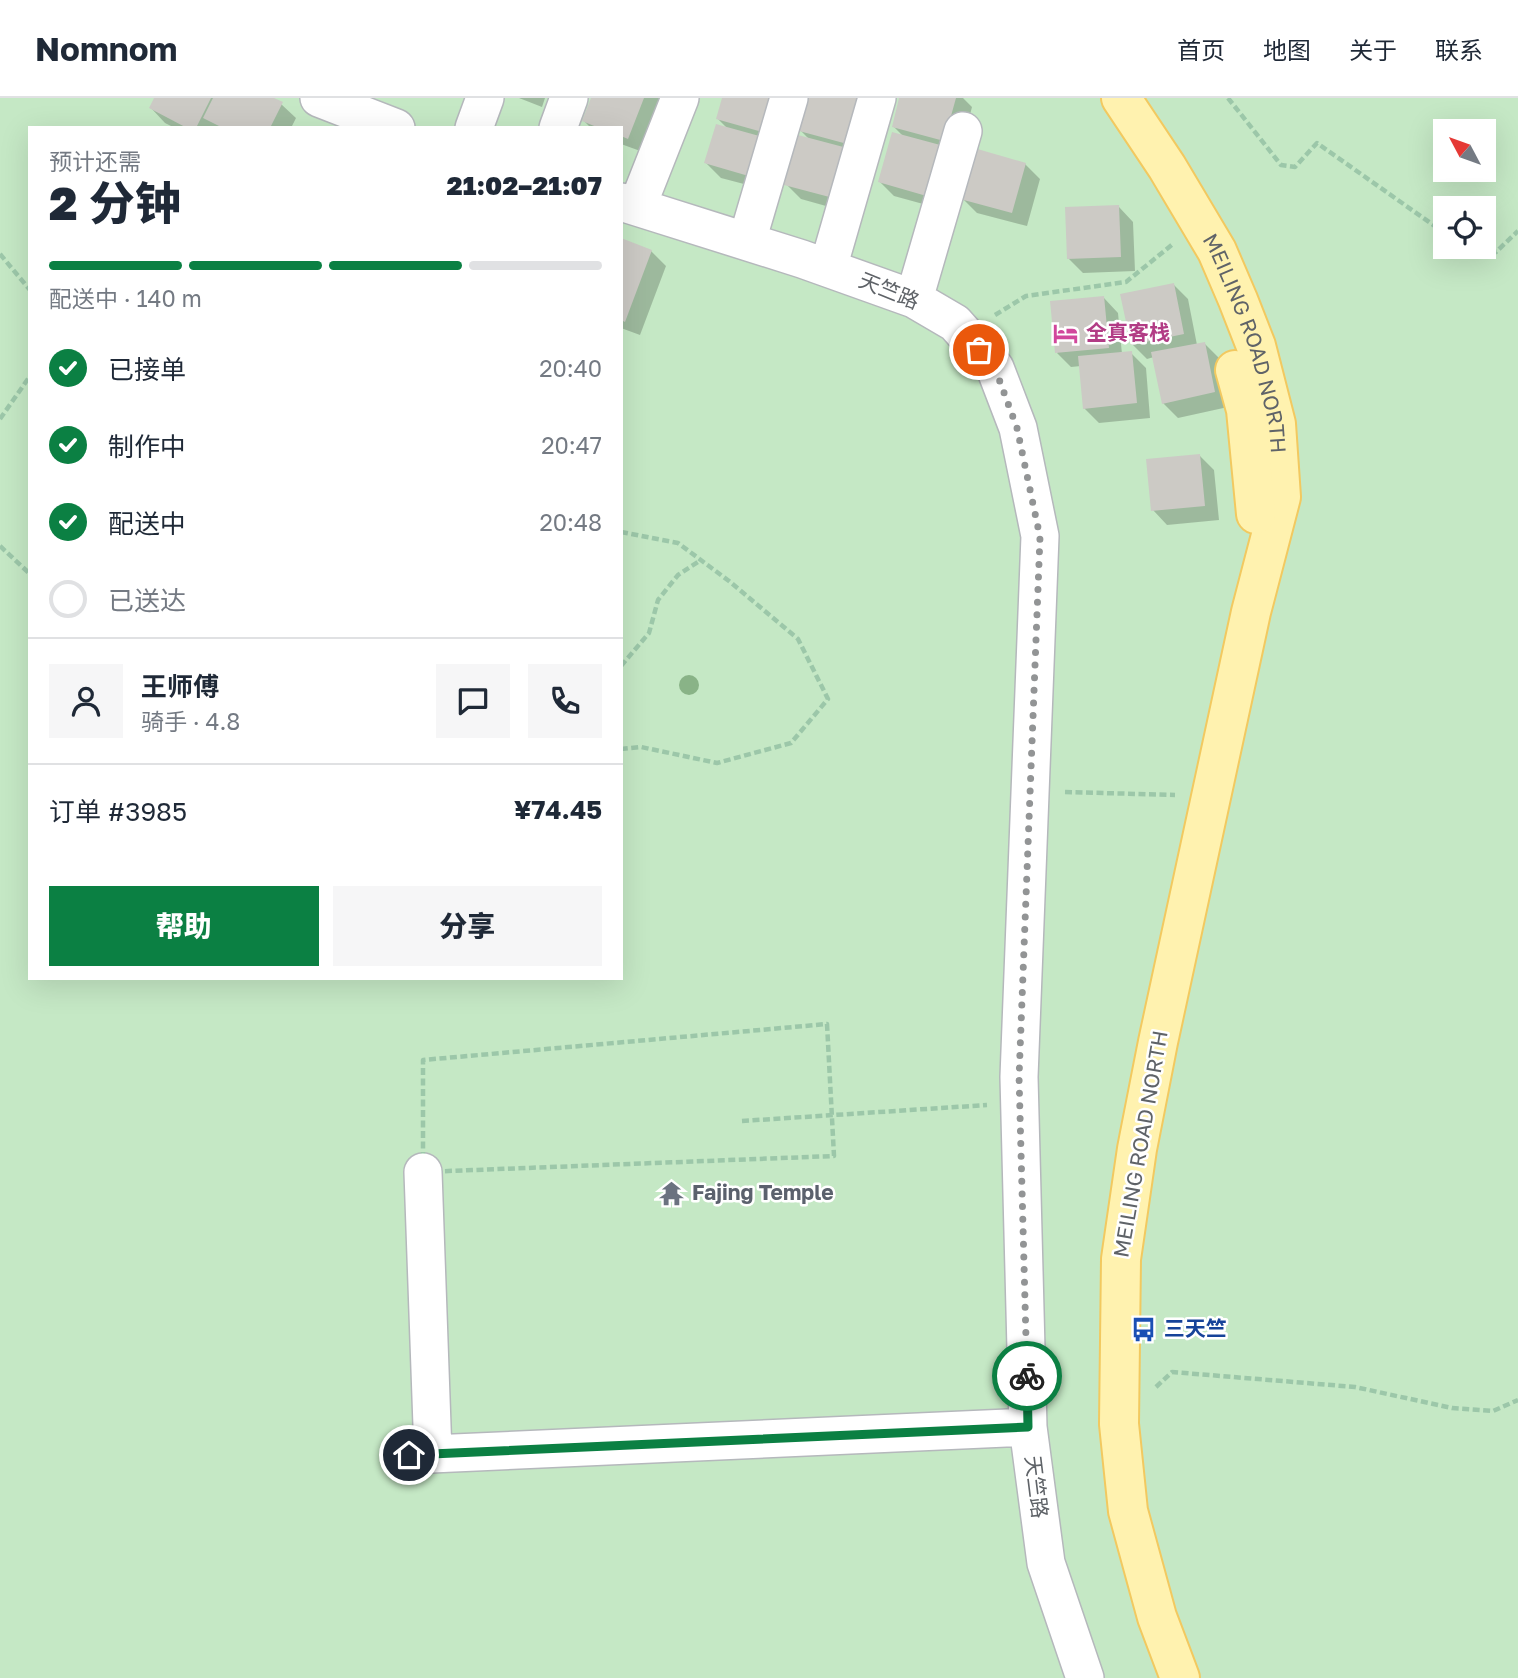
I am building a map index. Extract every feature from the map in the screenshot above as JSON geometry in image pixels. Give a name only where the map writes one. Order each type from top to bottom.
[{"type":"main road","name":"MEILING ROAD NORTH","points":[[1112,98],[1140,169],[1203,279],[1229,346],[1246,410],[1256,509],[1251,612]]},
{"type":"main road","name":"MEILING ROAD NORTH","points":[[1121,98],[1167,167],[1216,251],[1256,346],[1276,424],[1281,497],[1251,612],[1158,1042],[1137,1149],[1120,1271],[1119,1424],[1128,1511],[1157,1617],[1180,1678]]},
{"type":"street","points":[[319,98],[393,117]]},
{"type":"street","points":[[475,126],[485,98]]},
{"type":"street","points":[[559,126],[569,98]]},
{"type":"street","points":[[629,204],[680,98]]},
{"type":"street","points":[[747,241],[789,98]]},
{"type":"street","points":[[828,268],[877,98]]},
{"type":"street","points":[[914,299],[963,131]]},
{"type":"street","name":"天竺路","points":[[629,204],[747,241],[914,299],[955,323],[995,368],[1017,428],[1040,537],[1020,1103],[1028,1427],[1046,1563],[1084,1678]]},
{"type":"street","points":[[423,1172],[421,1454],[1028,1427]]},
{"type":"path","points":[[1228,98],[1281,165],[1296,167],[1317,143],[1433,225]]},
{"type":"path","points":[[1496,252],[1518,231]]},
{"type":"path","points":[[964,333],[1026,296],[1126,282],[1181,237]]},
{"type":"path","points":[[0,254],[28,288]]},
{"type":"path","points":[[0,419],[28,379]]},
{"type":"path","points":[[623,532],[678,543],[701,560],[798,639],[828,699],[791,743],[717,763],[641,747],[623,749]]},
{"type":"path","points":[[0,546],[28,572]]},
{"type":"path","points":[[623,664],[649,633],[658,600],[678,575],[701,560]]},
{"type":"path","points":[[1029,791],[1212,796]]},
{"type":"path","points":[[827,1024],[832,1115],[834,1156],[423,1172],[423,1060],[827,1024]]},
{"type":"path","points":[[742,1121],[1020,1103]]},
{"type":"path","points":[[1119,1424],[1172,1372],[1355,1387],[1452,1408],[1493,1411],[1518,1400]]},
{"type":"green space","points":[[0,98],[1518,98],[1518,1678],[0,1678]]},
{"type":"building","points":[[154,98],[211,98],[197,126],[183,126],[149,108]]},
{"type":"building","points":[[213,98],[274,98],[283,102],[271,126],[219,126],[203,118]]},
{"type":"building","points":[[591,98],[644,98],[628,139],[623,137],[623,126],[594,126],[582,121]]},
{"type":"building","points":[[722,98],[778,98],[769,134],[716,119]]},
{"type":"building","points":[[807,98],[864,98],[851,145],[799,131]]},
{"type":"building","points":[[899,98],[956,98],[944,141],[892,127]]},
{"type":"building","points":[[716,124],[763,137],[752,177],[704,163]]},
{"type":"building","points":[[892,132],[944,146],[930,197],[878,182]]},
{"type":"building","points":[[798,135],[851,149],[837,199],[784,185]]},
{"type":"building","points":[[974,148],[1026,163],[1012,213],[960,199]]},
{"type":"building","points":[[1119,205],[1121,257],[1067,259],[1065,207]]},
{"type":"building","points":[[623,239],[652,250],[625,322],[623,321]]},
{"type":"building","points":[[1174,283],[1184,334],[1131,345],[1120,294]]},
{"type":"building","points":[[1104,296],[1109,348],[1055,353],[1050,301]]},
{"type":"building","points":[[1205,342],[1215,392],[1162,404],[1151,352]]},
{"type":"building","points":[[1132,351],[1137,403],[1083,409],[1078,356]]},
{"type":"building","points":[[1200,454],[1205,506],[1151,511],[1146,459]]},
{"type":"way so far","points":[[979,350],[995,368],[1017,428],[1040,537],[1019,1077],[1027,1376]]},
{"type":"place","name":"全真客栈","points":[[1066,333]]},
{"type":"place","name":"Fajing Temple","points":[[672,1193]]},
{"type":"place","name":"三天竺","points":[[1144,1329]]},
{"type":"route","points":[[409,1455],[1028,1427],[1027,1376]]}]
